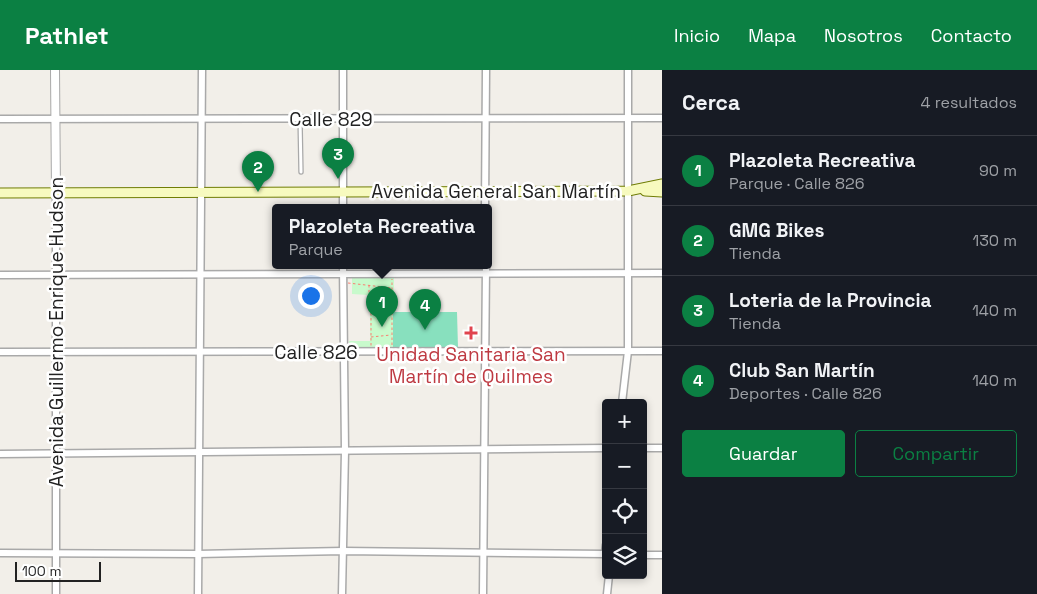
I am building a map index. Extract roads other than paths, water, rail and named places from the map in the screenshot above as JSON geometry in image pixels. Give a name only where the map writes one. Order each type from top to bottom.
[{"type":"main road","name":"Avenida General San Martín","points":[[0,193],[628,191],[662,184]]},
{"type":"main road","points":[[628,191],[662,192]]},
{"type":"street","name":"Avenida Guillermo Enrique Hudson","points":[[55,70],[56,594]]},
{"type":"street","points":[[198,594],[202,70]]},
{"type":"street","points":[[343,70],[343,204]]},
{"type":"street","points":[[486,70],[486,204]]},
{"type":"street","points":[[622,399],[628,352],[628,70]]},
{"type":"street","name":"Calle 829","points":[[0,119],[662,118]]},
{"type":"street","points":[[342,594],[345,452],[343,269]]},
{"type":"street","points":[[483,594],[486,450],[486,269]]},
{"type":"street","points":[[0,275],[662,273]]},
{"type":"street","name":"Calle 826","points":[[0,352],[662,352]]},
{"type":"street","points":[[0,454],[56,455],[602,448]]},
{"type":"street","points":[[647,448],[662,448]]},
{"type":"street","points":[[0,553],[198,554],[343,551],[602,554]]},
{"type":"street","points":[[647,555],[662,555]]},
{"type":"street","points":[[607,594],[609,579]]},
{"type":"lane","points":[[300,119],[301,172]]},
{"type":"place","name":"Loteria de la Provincia","points":[[338,179]]},
{"type":"place","name":"GMG Bikes","points":[[258,192]]},
{"type":"place","name":"Plazoleta Recreativa","points":[[382,327]]},
{"type":"place","name":"Club San Martín","points":[[425,330]]},
{"type":"place","name":"Unidad Sanitaria San Martín de Quilmes","points":[[471,333]]}]
